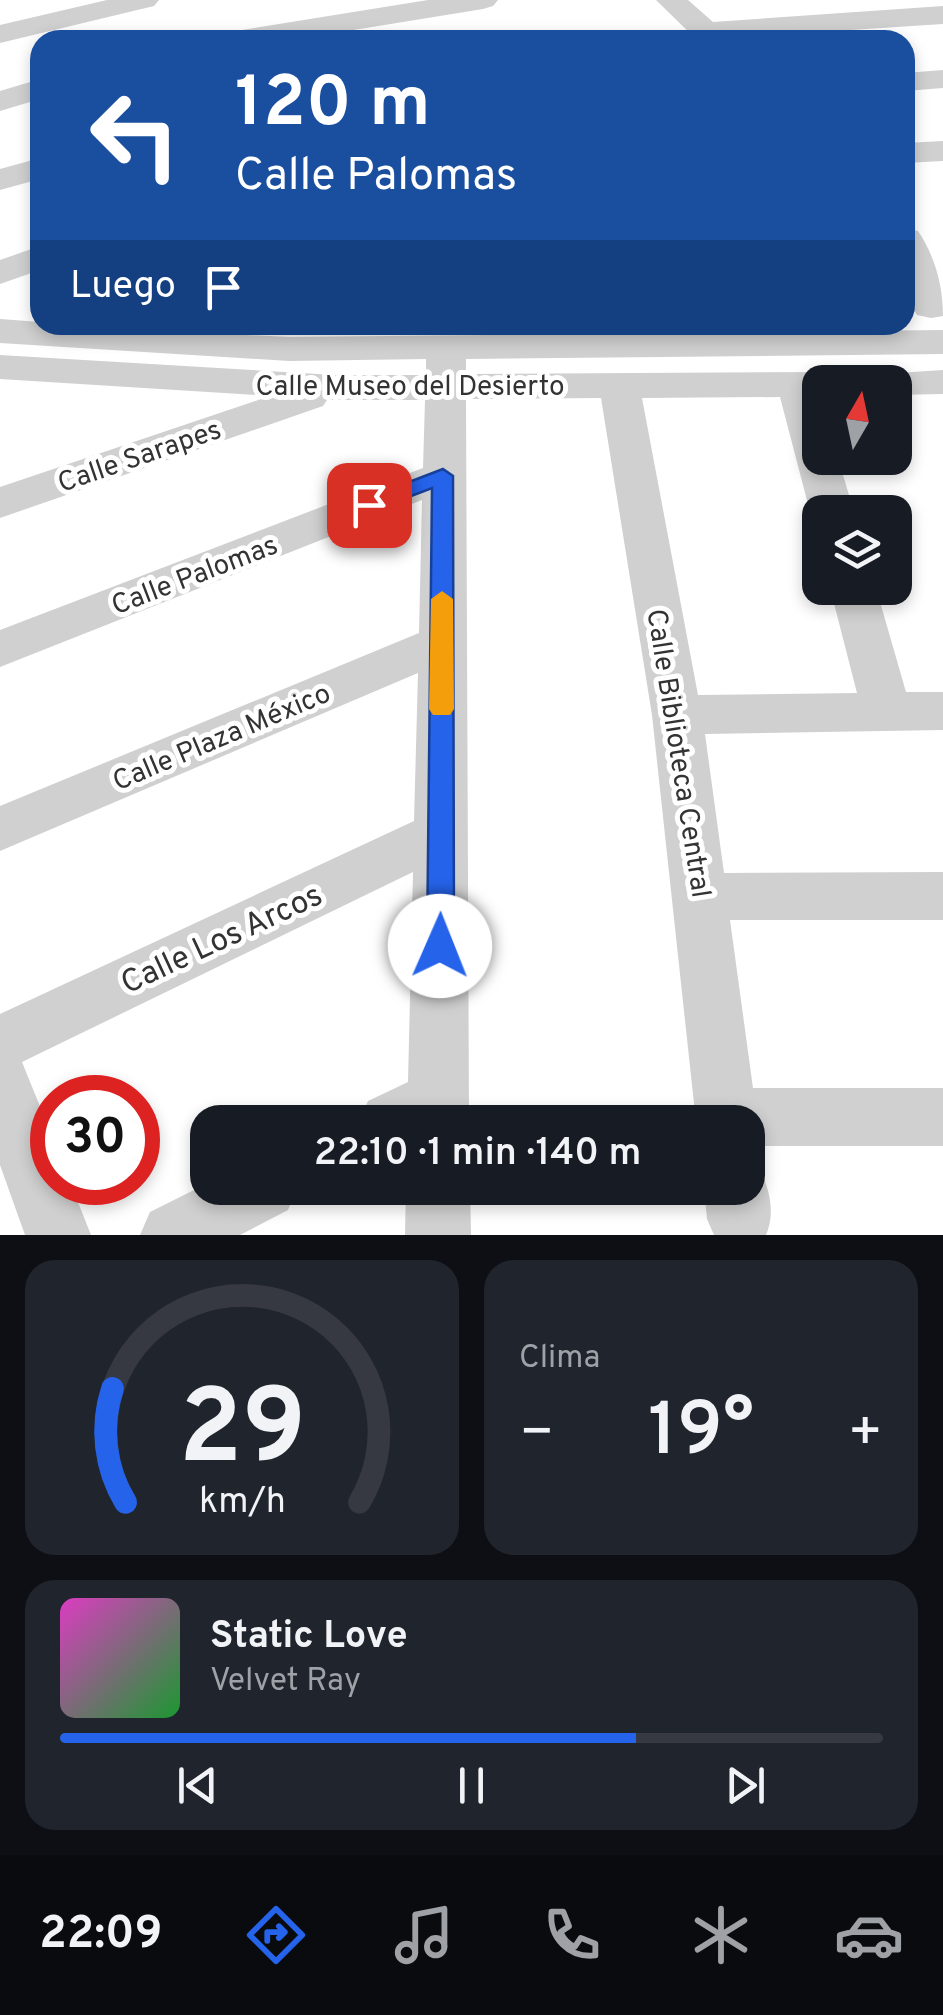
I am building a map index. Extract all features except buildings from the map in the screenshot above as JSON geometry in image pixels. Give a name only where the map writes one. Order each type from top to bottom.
[{"type":"street","points":[[0,34],[144,0]]},
{"type":"street","points":[[292,30],[483,0]]},
{"type":"street","points":[[671,0],[704,30]]},
{"type":"street","points":[[777,30],[943,15]]},
{"type":"street","points":[[915,81],[943,79]]},
{"type":"street","points":[[0,100],[30,92]]},
{"type":"street","points":[[915,152],[943,151]]},
{"type":"street","points":[[0,180],[30,171]]},
{"type":"street","points":[[0,272],[30,261]]},
{"type":"street","points":[[915,266],[937,324]]},
{"type":"street","name":"Calle Museo del Desierto","points":[[0,331],[30,331]]},
{"type":"street","name":"Calle Museo del Desierto","points":[[149,335],[289,348],[446,353],[751,335]]},
{"type":"street","points":[[424,1105],[442,833],[446,353]]},
{"type":"street","name":"Calle Museo del Desierto","points":[[0,366],[335,388],[446,353],[619,386],[802,384]]},
{"type":"street","points":[[0,384],[44,370]]},
{"type":"street","points":[[912,383],[943,382]]},
{"type":"street","name":"Calle Biblioteca Central","points":[[619,386],[678,715],[725,1105]]},
{"type":"street","name":"Calle Sarapes","points":[[0,503],[335,388]]},
{"type":"street","name":"Calle Palomas","points":[[0,650],[443,476]]},
{"type":"street","points":[[858,605],[887,712]]},
{"type":"street","name":"Calle Plaza México","points":[[0,829],[442,643]]},
{"type":"street","points":[[678,715],[943,711]]},
{"type":"street","name":"Calle Los Arcos","points":[[0,1043],[442,833]]},
{"type":"street","points":[[702,897],[943,896]]},
{"type":"street","points":[[0,1080],[58,1235]]},
{"type":"street","points":[[765,1119],[943,1117]]},
{"type":"street","points":[[173,1235],[231,1205]]},
{"type":"street","points":[[438,1205],[438,1235]]},
{"type":"slow traffic","points":[[442,599],[442,709]]},
{"type":"route","points":[[369,505],[443,476],[440,946]]}]
